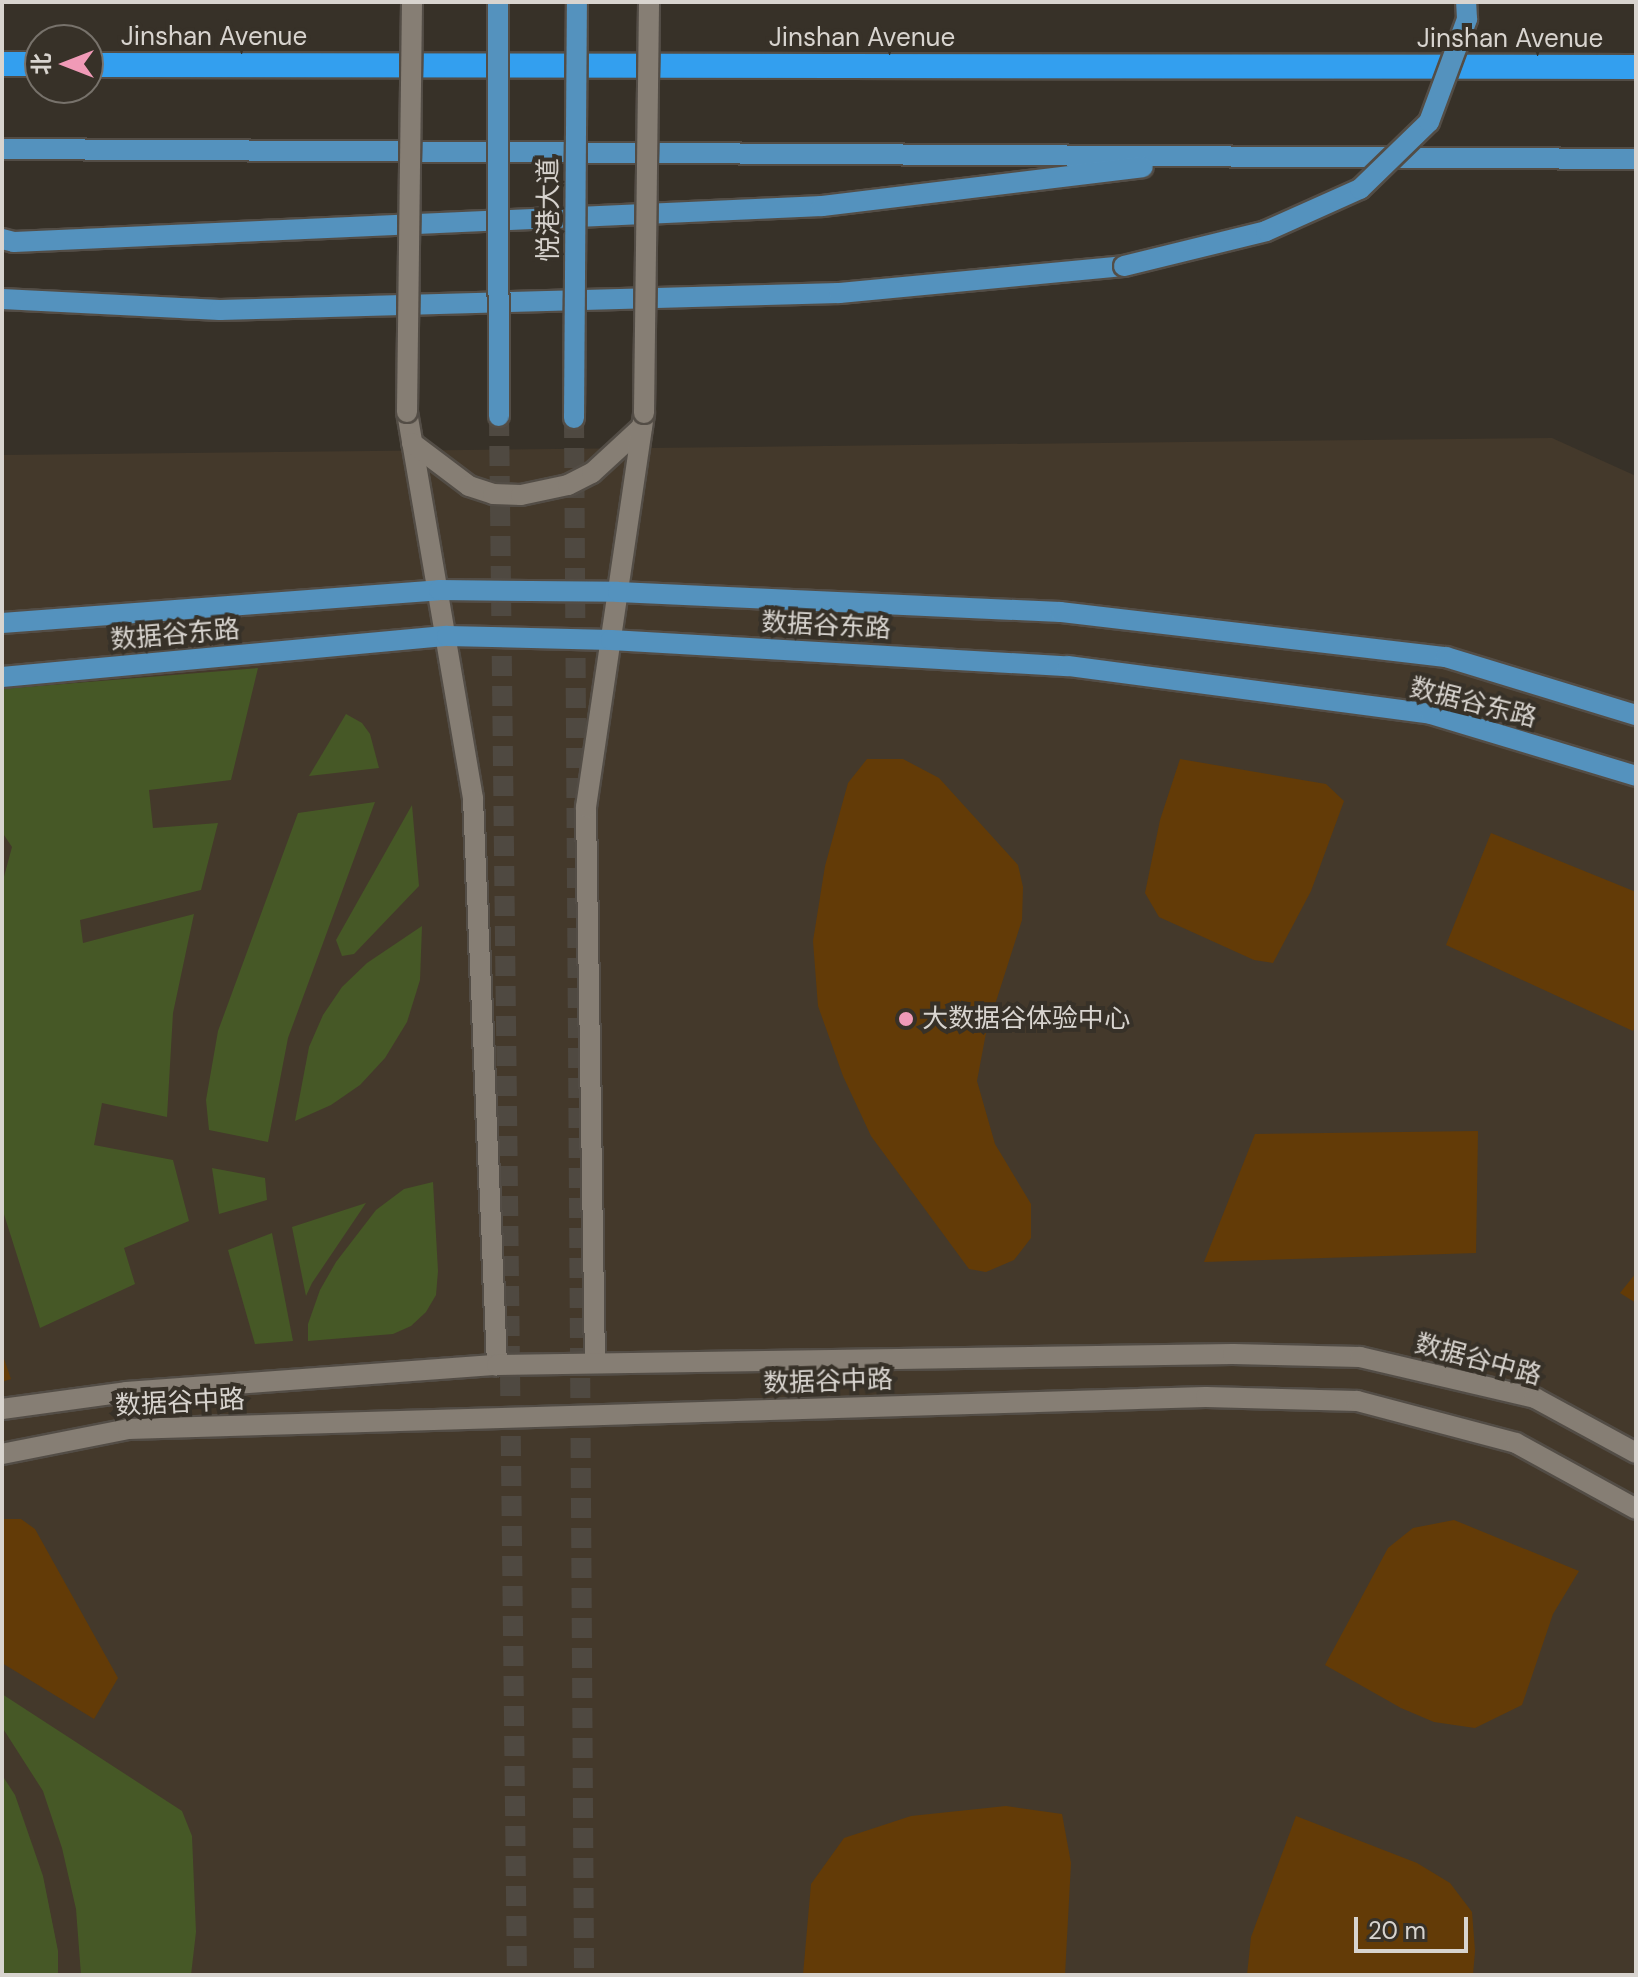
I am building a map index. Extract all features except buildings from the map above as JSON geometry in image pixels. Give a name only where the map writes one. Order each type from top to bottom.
[{"type":"highway","points":[[2,64],[24,64]]},
{"type":"highway","name":"Jinshan Avenue","points":[[104,65],[1636,67]]},
{"type":"main road","name":"悦港大道","points":[[498,2],[499,416]]},
{"type":"main road","name":"悦港大道","points":[[574,418],[577,2]]},
{"type":"main road","points":[[2,299],[220,310],[839,293],[1124,266],[1266,231],[1360,189],[1429,122],[1467,19],[1466,2]]},
{"type":"main road","points":[[2,149],[1636,159]]},
{"type":"main road","points":[[2,239],[30,241],[822,206],[1226,157]]},
{"type":"main road","name":"数据谷东路","points":[[2,623],[439,590],[618,592],[1061,612],[1446,657],[1636,715]]},
{"type":"main road","name":"数据谷东路","points":[[2,677],[447,636],[611,640],[1068,666],[1415,712],[1636,776]]},
{"type":"street","points":[[412,2],[407,412],[473,799],[497,1365]]},
{"type":"street","points":[[595,1363],[586,807],[643,420],[649,2]]},
{"type":"street","points":[[412,443],[469,486],[493,494],[521,495],[557,489],[592,473],[643,420]]},
{"type":"street","name":"数据谷中路","points":[[2,1409],[126,1392],[497,1365],[1233,1354],[1360,1357],[1535,1398],[1636,1453]]},
{"type":"street","name":"数据谷中路","points":[[2,1454],[128,1429],[1206,1397],[1357,1401],[1516,1443],[1636,1509]]},
{"type":"shaded area","points":[[1552,438],[1636,476],[1636,1975],[2,1975],[2,455]]},
{"type":"green space","points":[[258,668],[231,780],[149,790],[153,828],[218,823],[201,890],[80,920],[83,943],[194,914],[173,1013],[167,1117],[102,1103],[94,1145],[173,1160],[189,1221],[124,1248],[135,1284],[40,1328],[2,1208],[2,884],[12,847],[2,832],[2,689]]},
{"type":"green space","points":[[346,714],[362,723],[370,734],[379,768],[309,776]]},
{"type":"green space","points":[[375,802],[288,1038],[268,1142],[209,1130],[206,1100],[218,1031],[298,813]]},
{"type":"green space","points":[[412,805],[419,886],[354,954],[342,956],[336,940]]},
{"type":"green space","points":[[422,926],[420,980],[407,1022],[385,1058],[360,1085],[331,1105],[295,1121],[309,1047],[323,1015],[342,987],[367,963]]},
{"type":"green space","points":[[212,1168],[265,1178],[267,1200],[219,1214]]},
{"type":"green space","points":[[433,1182],[438,1271],[436,1295],[426,1312],[411,1326],[393,1334],[308,1341],[308,1324],[320,1290],[336,1262],[376,1210],[404,1189]]},
{"type":"green space","points":[[366,1203],[312,1283],[306,1296],[292,1227]]},
{"type":"green space","points":[[272,1233],[293,1341],[255,1344],[228,1250]]},
{"type":"green space","points":[[2,1694],[182,1811],[192,1836],[196,1932],[191,1975],[81,1975],[76,1909],[62,1848],[43,1791],[2,1727]]},
{"type":"green space","points":[[2,1775],[15,1795],[43,1876],[58,1951],[58,1975],[2,1975]]},
{"type":"tunnel","points":[[499,416],[517,1975]]},
{"type":"tunnel","points":[[574,418],[584,1975]]},
{"type":"place","name":"大数据谷体验中心","points":[[906,1019]]}]
